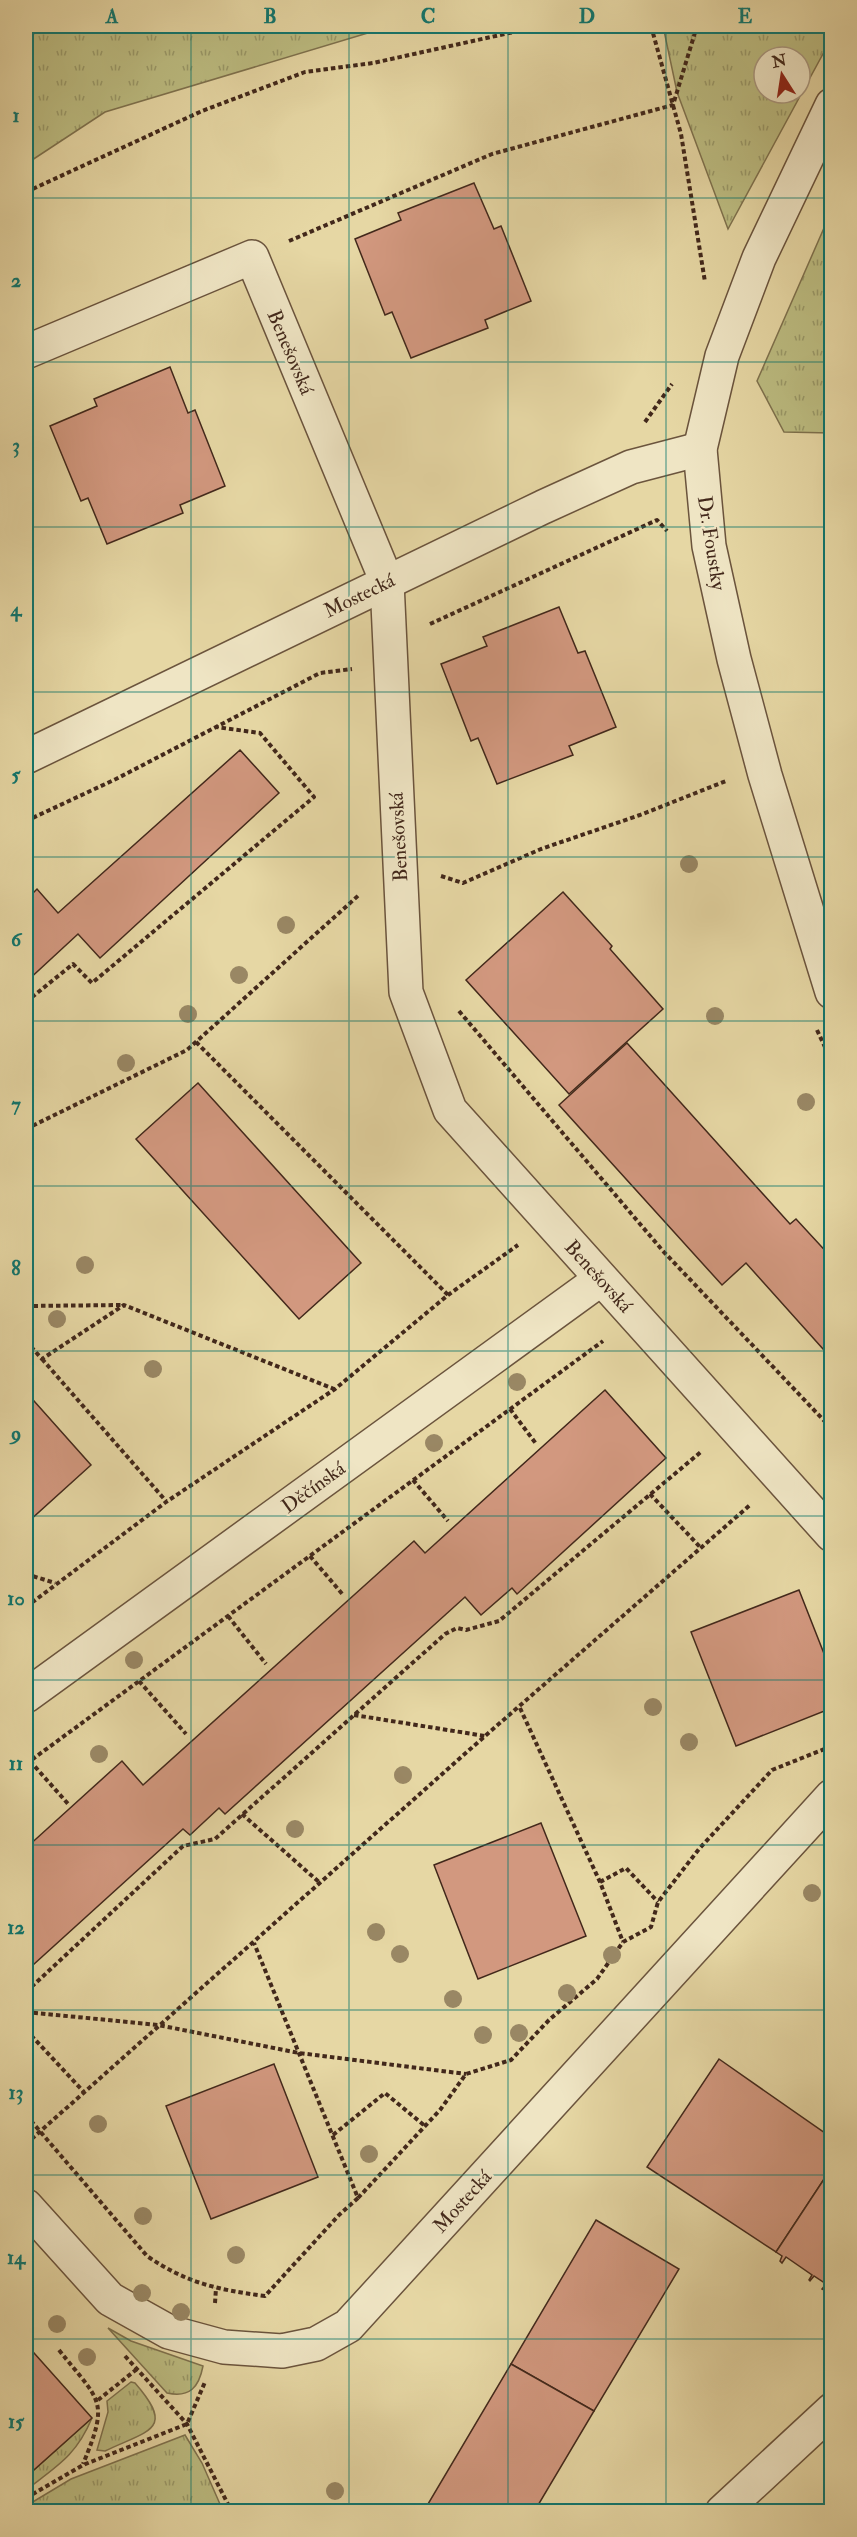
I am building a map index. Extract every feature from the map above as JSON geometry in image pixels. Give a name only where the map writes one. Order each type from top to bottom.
[{"type":"street","name":"Dr. Foustky","points":[[831,105],[759,258],[722,356],[700,449],[709,546],[734,659],[765,775],[831,992]]},
{"type":"street","points":[[26,352],[252,257]]},
{"type":"street","name":"Benešovská","points":[[252,257],[387,582],[406,992],[450,1110],[831,1535]]},
{"type":"street","name":"Mostecká","points":[[26,757],[543,507],[632,467],[700,449]]},
{"type":"street","name":"Děčínská","points":[[26,1696],[601,1279]]},
{"type":"street","name":"Mostecká","points":[[26,2206],[110,2299],[169,2332],[224,2347],[282,2350],[316,2344],[348,2326],[831,1796]]},
{"type":"street","points":[[722,2511],[831,2409]]},
{"type":"path","points":[[26,42],[38,26]]},
{"type":"path","points":[[26,192],[201,111],[304,72],[373,63],[542,26]]},
{"type":"path","points":[[651,26],[681,134],[707,292]]},
{"type":"path","points":[[673,105],[697,26]]},
{"type":"path","points":[[252,257],[492,154],[673,105]]},
{"type":"path","points":[[645,422],[672,383]]},
{"type":"path","points":[[421,628],[657,520],[671,536]]},
{"type":"path","points":[[26,821],[116,779],[320,673],[361,668]]},
{"type":"path","points":[[26,1002],[73,964],[93,984],[314,797],[260,733],[216,727]]},
{"type":"path","points":[[435,875],[463,883],[541,849],[640,815],[733,778]]},
{"type":"path","points":[[26,1129],[187,1050],[355,896],[400,873]]},
{"type":"path","points":[[455,1008],[663,1251],[831,1429]]},
{"type":"path","points":[[196,1042],[448,1295]]},
{"type":"path","points":[[26,1607],[166,1502],[335,1389],[448,1295],[550,1222]]},
{"type":"path","points":[[26,1306],[124,1305],[335,1389]]},
{"type":"path","points":[[42,1359],[124,1305]]},
{"type":"path","points":[[69,1805],[28,1762],[635,1317]]},
{"type":"path","points":[[26,1341],[166,1502]]},
{"type":"path","points":[[510,1409],[537,1445]]},
{"type":"path","points":[[26,1992],[183,1846],[214,1839],[445,1634],[457,1628],[466,1630],[499,1620],[710,1444]]},
{"type":"path","points":[[26,2144],[485,1736],[520,1708],[780,1478]]},
{"type":"path","points":[[413,1480],[448,1521]]},
{"type":"path","points":[[650,1494],[701,1548]]},
{"type":"path","points":[[310,1556],[344,1596]]},
{"type":"path","points":[[26,1574],[55,1583]]},
{"type":"path","points":[[228,1616],[266,1664]]},
{"type":"path","points":[[139,1681],[186,1734]]},
{"type":"path","points":[[520,1708],[600,1882],[622,1942]]},
{"type":"path","points":[[353,1715],[485,1736]]},
{"type":"path","points":[[26,2012],[158,2025],[299,2053],[466,2074],[511,2060],[549,2020],[597,1980],[622,1942],[651,1928],[658,1902],[699,1849],[772,1770],[831,1746]]},
{"type":"path","points":[[242,1814],[320,1884]]},
{"type":"path","points":[[600,1882],[626,1868],[658,1902]]},
{"type":"path","points":[[254,1943],[358,2198]]},
{"type":"path","points":[[26,2030],[84,2092]]},
{"type":"path","points":[[26,2115],[147,2256],[186,2279],[216,2289],[265,2296],[425,2126],[466,2074]]},
{"type":"path","points":[[333,2135],[385,2093],[425,2126]]},
{"type":"path","points":[[58,2350],[98,2400],[98,2429],[83,2464]]},
{"type":"path","points":[[98,2400],[137,2369],[188,2424],[232,2511]]},
{"type":"path","points":[[26,2498],[83,2464],[188,2424],[207,2376]]},
{"type":"green space","points":[[26,26],[391,26],[105,112],[26,164]]},
{"type":"green space","points":[[663,26],[831,26],[831,39],[812,74],[812,45],[752,45],[752,105],[795,105],[728,229],[677,92]]},
{"type":"green space","points":[[831,212],[831,433],[784,432],[757,381]]},
{"type":"green space","points":[[108,2328],[131,2341],[203,2366],[196,2385],[182,2394],[167,2393]]},
{"type":"green space","points":[[131,2382],[135,2383],[154,2410],[155,2420],[152,2427],[145,2433],[105,2451],[97,2450],[108,2412],[107,2401]]},
{"type":"green space","points":[[92,2418],[79,2442],[65,2459],[26,2490],[26,2477]]},
{"type":"green space","points":[[185,2435],[202,2463],[223,2511],[26,2511],[26,2506],[71,2479]]},
{"type":"building","points":[[474,183],[494,229],[501,226],[531,301],[485,320],[488,328],[411,358],[392,312],[385,315],[355,239],[401,220],[398,213]]},
{"type":"building","points":[[170,367],[188,413],[195,410],[225,486],[180,505],[183,513],[107,544],[88,498],[81,501],[50,426],[97,406],[94,399]]},
{"type":"building","points":[[559,607],[578,653],[585,651],[616,727],[569,746],[573,755],[497,784],[478,738],[471,741],[441,664],[487,646],[483,637]]},
{"type":"building","points":[[240,750],[279,793],[100,958],[78,934],[26,982],[26,900],[37,889],[58,913]]},
{"type":"building","points":[[563,892],[612,946],[610,949],[663,1009],[569,1094],[466,980]]},
{"type":"building","points":[[627,1043],[790,1224],[796,1219],[832,1258],[832,1359],[746,1263],[722,1285],[559,1105]]},
{"type":"building","points":[[198,1083],[361,1263],[299,1319],[136,1139]]},
{"type":"building","points":[[605,1390],[666,1458],[517,1594],[512,1588],[481,1615],[465,1597],[225,1814],[219,1808],[190,1835],[183,1829],[33,1965],[27,1959],[26,1961],[26,1848],[122,1761],[143,1785],[414,1541],[425,1553]]},
{"type":"building","points":[[26,1392],[91,1465],[29,1521],[26,1516]]},
{"type":"building","points":[[799,1590],[832,1674],[832,1708],[736,1746],[691,1632]]},
{"type":"building","points":[[541,1823],[586,1936],[478,1979],[434,1865]]},
{"type":"building","points":[[719,2059],[832,2138],[832,2167],[776,2252],[647,2167]]},
{"type":"building","points":[[274,2064],[318,2177],[211,2219],[166,2106]]},
{"type":"building","points":[[832,2167],[832,2290],[826,2287],[824,2290],[822,2289],[826,2284],[814,2276],[810,2281],[812,2275],[786,2257],[782,2263],[780,2261],[782,2256],[776,2252]]},
{"type":"building","points":[[596,2220],[679,2269],[594,2411],[511,2364]]},
{"type":"building","points":[[26,2344],[92,2418],[26,2477]]},
{"type":"building","points":[[511,2364],[594,2411],[534,2512],[442,2512],[428,2504]]}]
